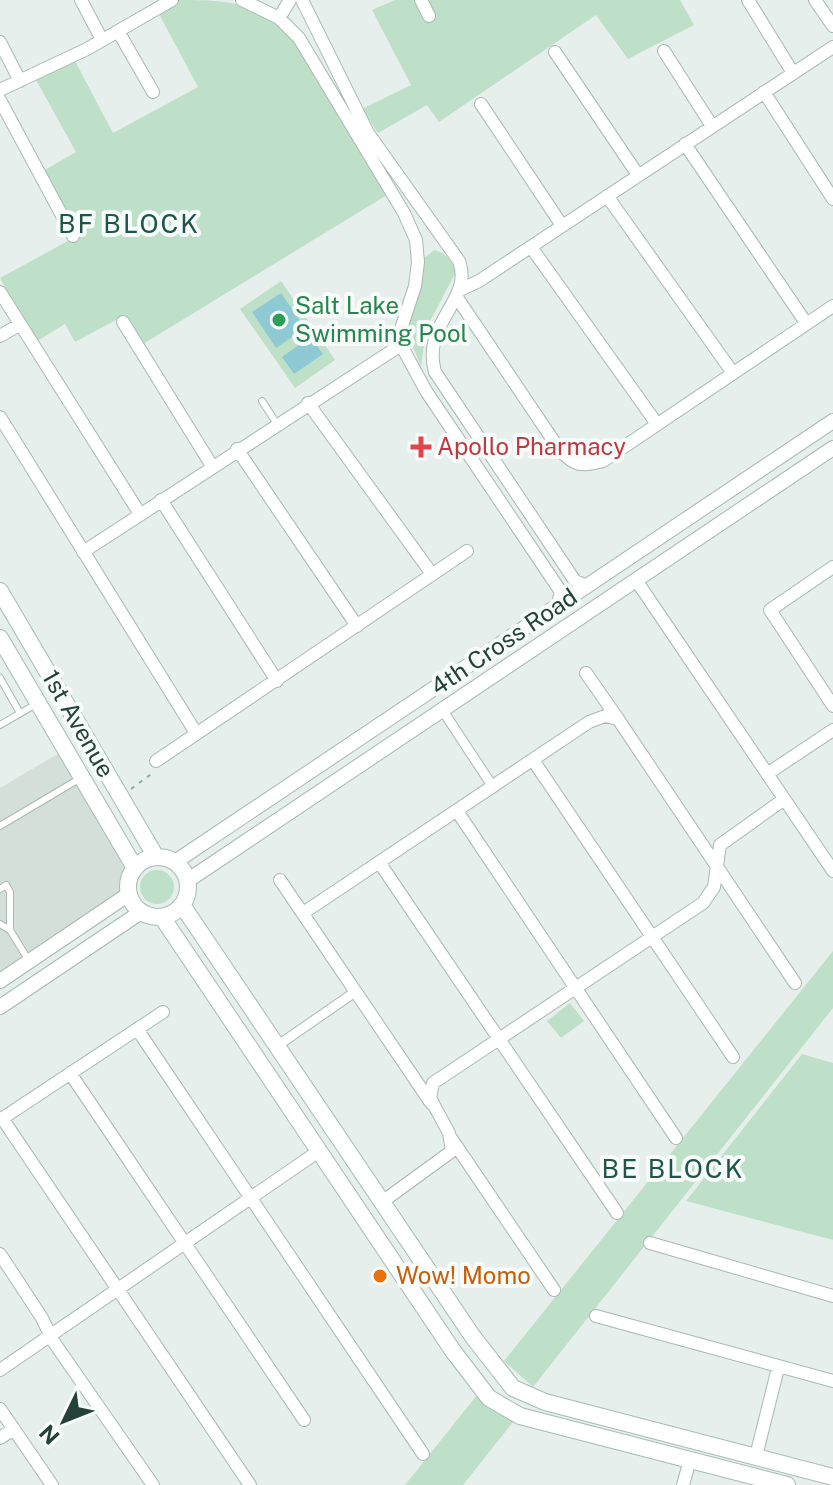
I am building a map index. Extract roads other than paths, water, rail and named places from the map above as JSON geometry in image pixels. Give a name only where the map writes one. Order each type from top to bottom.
[{"type":"main road","name":"1st Avenue","points":[[0,591],[156,857]]},
{"type":"main road","points":[[0,638],[135,868],[129,894],[141,912],[162,917],[395,1264],[489,1398],[520,1416],[787,1485]]},
{"type":"main road","points":[[135,868],[156,857],[175,862],[187,881],[182,905],[505,1381],[523,1396],[756,1456],[808,1478],[833,1477]]},
{"type":"main road","points":[[162,917],[182,905]]},
{"type":"main road","points":[[286,1102],[306,1088]]},
{"type":"main road","points":[[395,1264],[415,1251]]},
{"type":"main road","points":[[489,1398],[505,1381]]},
{"type":"street","points":[[81,0],[102,40]]},
{"type":"street","points":[[0,90],[102,40],[172,0]]},
{"type":"street","points":[[242,0],[279,18],[299,38],[404,213],[416,240],[415,286],[400,332],[401,345],[417,377],[561,592],[557,607]]},
{"type":"street","points":[[279,18],[290,0]]},
{"type":"street","points":[[302,0],[368,133],[434,231],[459,261],[464,273],[458,293],[439,321],[431,357],[435,372],[575,581],[587,586]]},
{"type":"street","points":[[421,0],[429,16]]},
{"type":"street","points":[[748,0],[793,73]]},
{"type":"street","points":[[815,0],[833,26]]},
{"type":"street","points":[[118,31],[153,92]]},
{"type":"street","points":[[0,42],[20,81]]},
{"type":"street","points":[[458,293],[833,47]]},
{"type":"street","points":[[664,51],[712,126]]},
{"type":"street","points":[[555,52],[638,175]]},
{"type":"street","points":[[764,92],[833,199]]},
{"type":"street","points":[[0,100],[73,236]]},
{"type":"street","points":[[481,104],[561,224]]},
{"type":"street","points":[[685,144],[806,323]]},
{"type":"street","points":[[607,196],[733,373]]},
{"type":"street","points":[[416,240],[434,231]]},
{"type":"street","points":[[531,247],[657,424]]},
{"type":"street","points":[[0,292],[140,514]]},
{"type":"street","points":[[458,293],[570,461],[585,466],[603,461],[833,306]]},
{"type":"street","points":[[123,322],[212,466]]},
{"type":"street","points":[[0,336],[19,325]]},
{"type":"street","points":[[83,552],[401,345]]},
{"type":"street","points":[[417,377],[435,372]]},
{"type":"street","points":[[308,403],[432,574]]},
{"type":"street","points":[[0,417],[196,733]]},
{"type":"street","name":"4th Cross Road","points":[[175,862],[833,421]]},
{"type":"street","name":"4th Cross Road","points":[[187,881],[833,448]]},
{"type":"street","points":[[237,449],[357,626]]},
{"type":"street","points":[[486,481],[500,472]]},
{"type":"street","points":[[161,500],[277,681]]},
{"type":"street","points":[[156,761],[467,551]]},
{"type":"street","points":[[833,567],[770,610],[833,706]]},
{"type":"street","points":[[636,580],[833,871]]},
{"type":"street","points":[[527,654],[515,650],[522,631],[539,633],[540,645]]},
{"type":"street","points":[[586,673],[795,983]]},
{"type":"street","points":[[443,711],[493,787]]},
{"type":"street","points":[[303,913],[597,718],[618,719]]},
{"type":"street","points":[[767,774],[833,730]]},
{"type":"street","points":[[533,760],[733,1057]]},
{"type":"street","points":[[288,814],[278,812],[274,807],[283,790],[301,792],[301,805]]},
{"type":"street","points":[[554,1290],[451,1138],[430,1098],[433,1083],[499,1042],[703,903],[714,887],[720,845],[783,800]]},
{"type":"street","points":[[457,811],[676,1138]]},
{"type":"street","points":[[379,862],[617,1213]]},
{"type":"street","points":[[280,880],[436,1110]]},
{"type":"street","points":[[0,981],[129,894]]},
{"type":"street","points":[[0,1007],[141,912]]},
{"type":"street","points":[[277,1046],[355,992]]},
{"type":"street","points":[[163,1012],[1,1119],[250,1485]]},
{"type":"street","points":[[137,1029],[423,1454]]},
{"type":"street","points":[[70,1073],[304,1420]]},
{"type":"street","points":[[382,1202],[445,1160],[452,1151],[451,1138]]},
{"type":"street","points":[[0,1370],[319,1151]]},
{"type":"street","points":[[650,1243],[833,1296]]},
{"type":"street","points":[[0,1254],[50,1336],[153,1485]]},
{"type":"street","points":[[596,1316],[833,1381]]},
{"type":"street","points":[[756,1456],[778,1368]]},
{"type":"street","points":[[0,1409],[52,1485]]},
{"type":"street","points":[[0,1438],[14,1429]]},
{"type":"street","points":[[683,1485],[690,1460]]},
{"type":"lane","points":[[262,401],[277,424]]},
{"type":"lane","points":[[0,678],[20,713]]},
{"type":"lane","points":[[0,725],[38,703]]},
{"type":"lane","points":[[0,826],[82,777]]},
{"type":"lane","points":[[0,889],[6,885],[10,892],[10,930]]},
{"type":"lane","points":[[0,924],[10,930],[29,961]]},
{"type":"water","name":"Salt Lake Swimming Pool","points":[[281,293],[305,328],[276,348],[252,312]]},
{"type":"water","points":[[310,337],[323,354],[294,374],[282,357]]},
{"type":"place","name":"Salt Lake Swimming Pool","points":[[279,320]]},
{"type":"place","name":"Apollo Pharmacy","points":[[421,447]]},
{"type":"place","name":"Wow! Momo","points":[[380,1276]]},
{"type":"district","name":"BF BLOCK","points":[[129,224]]},
{"type":"district","name":"BE BLOCK","points":[[673,1169]]}]
